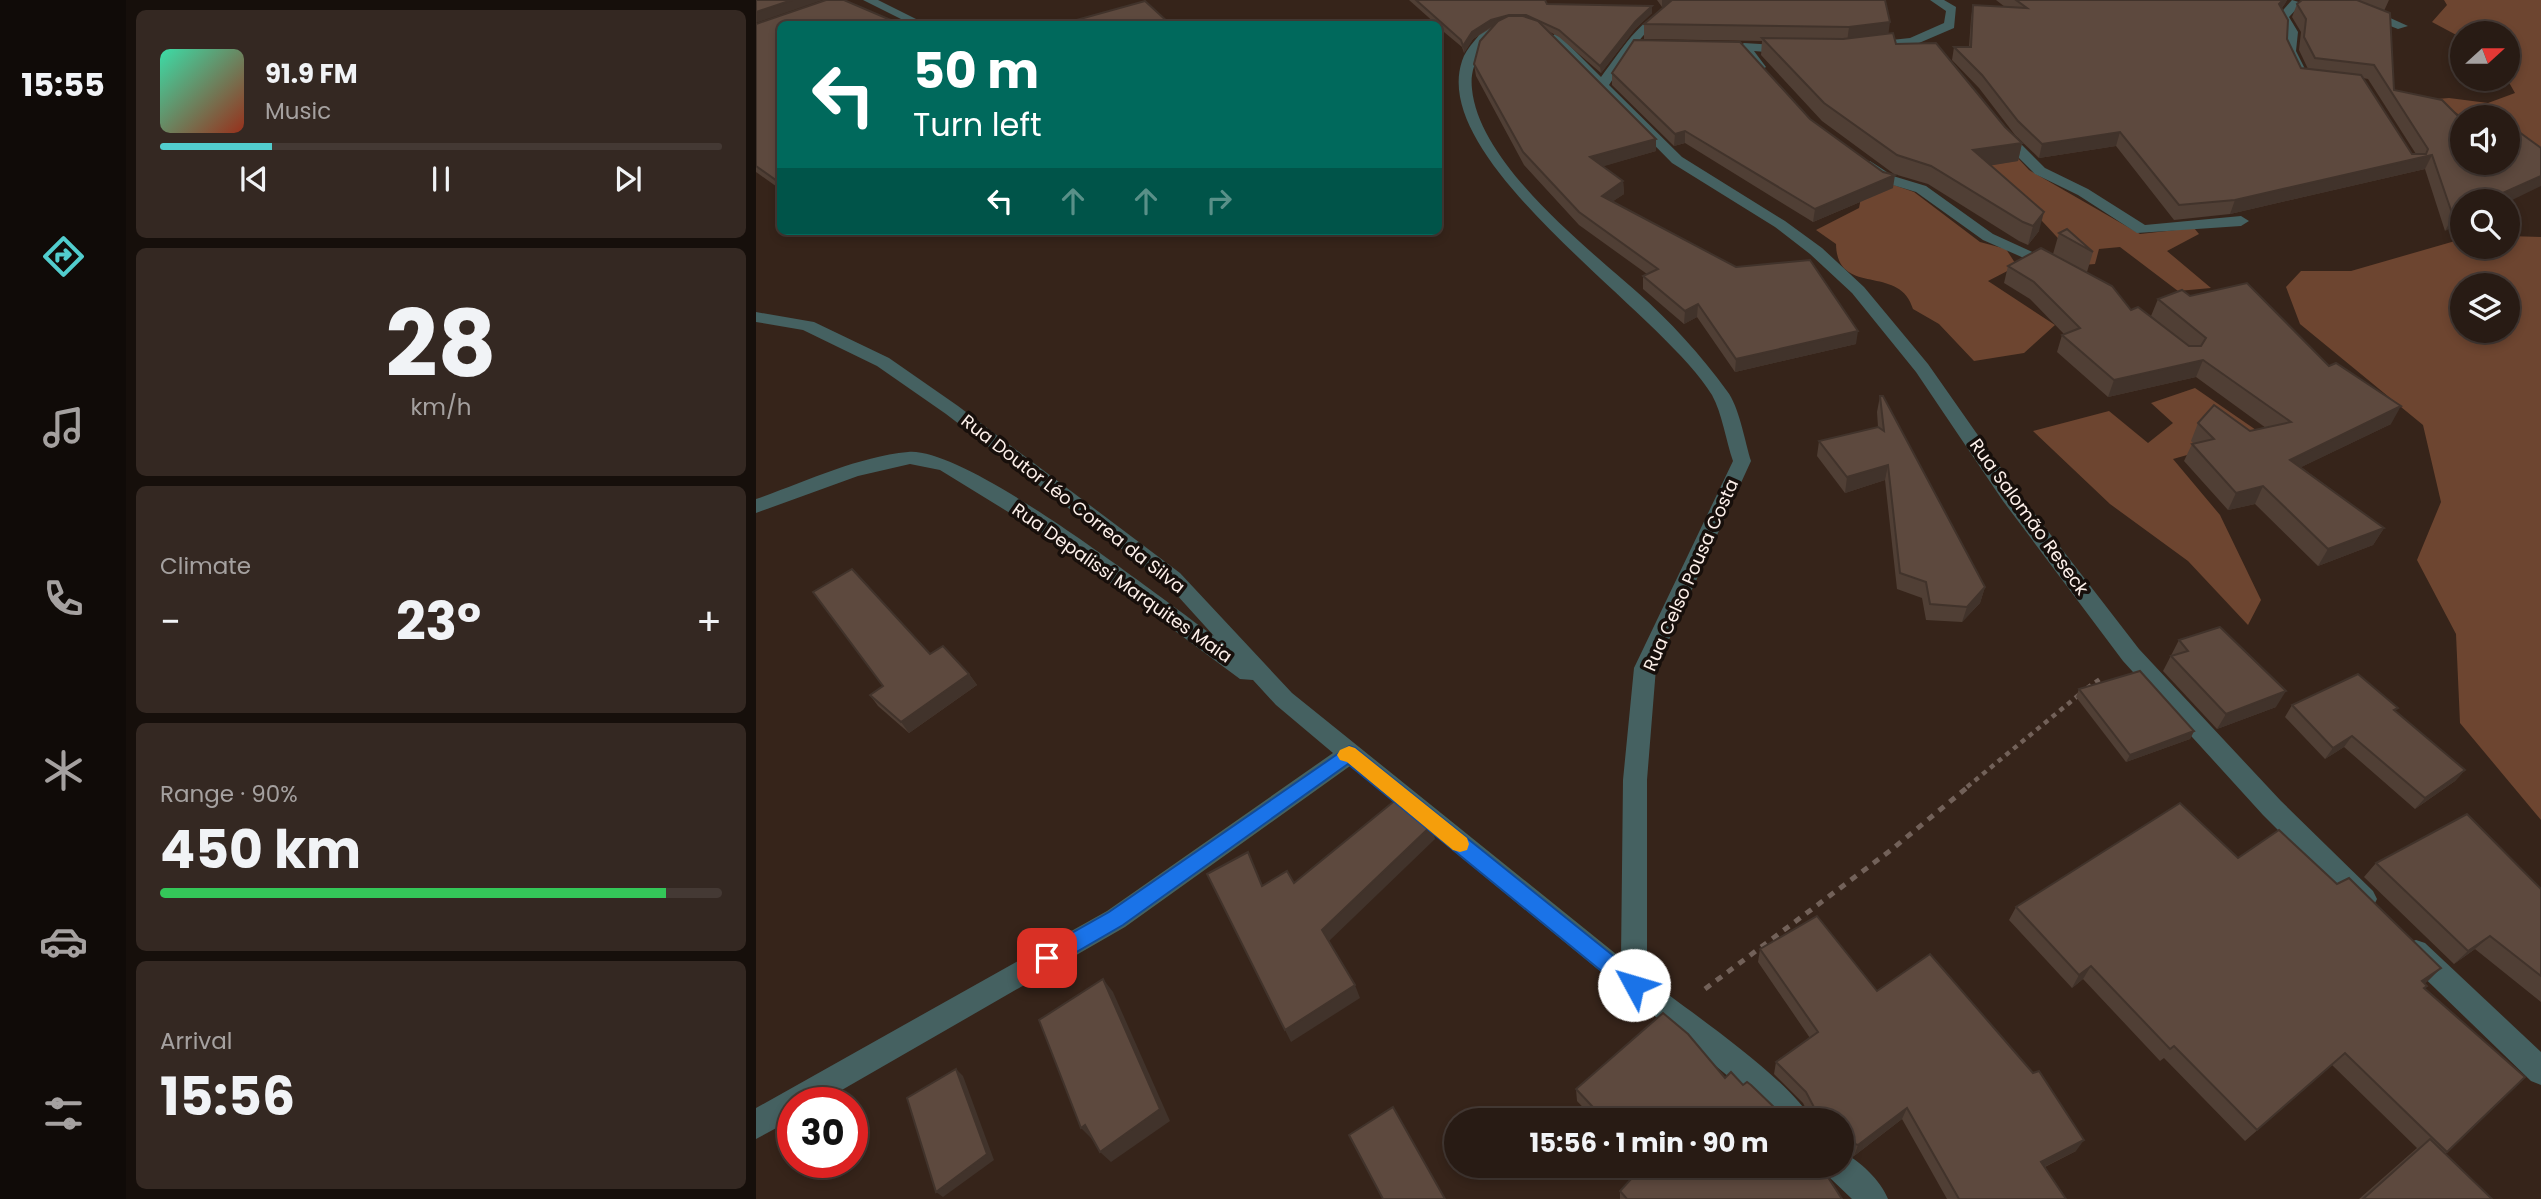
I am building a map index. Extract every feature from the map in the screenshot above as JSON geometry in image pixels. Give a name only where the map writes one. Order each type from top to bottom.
[{"type":"street","points":[[869,0],[914,21]]},
{"type":"street","points":[[1604,84],[1638,45],[1638,32],[1668,8],[1707,0]]},
{"type":"street","points":[[1846,48],[1912,42],[1950,25],[1952,10],[1936,0]]},
{"type":"street","points":[[2299,2],[2283,17],[2292,32],[2290,51],[2303,76],[2315,78]]},
{"type":"street","points":[[2349,5],[2402,26]]},
{"type":"street","name":"Rua Celso Pousa Costa","points":[[1540,25],[1528,20],[1510,20],[1494,25],[1468,60],[1465,89],[1474,121],[1499,166],[1586,258],[1632,296],[1678,342],[1721,395],[1742,461],[1645,668],[1634,780],[1634,985]]},
{"type":"street","name":"Rua Salomão Reseck","points":[[1540,25],[1604,84],[1637,122],[1677,160],[1780,224],[1816,251],[1858,290],[1922,368],[2010,496],[2132,655],[2272,808],[2379,915]]},
{"type":"street","points":[[1930,35],[1937,52]]},
{"type":"street","points":[[1770,79],[1738,47],[1808,50]]},
{"type":"street","points":[[1993,121],[2040,171],[2083,192],[2141,230],[2241,221]]},
{"type":"street","points":[[1859,158],[1888,178],[1921,189],[1988,237],[2043,259],[2066,272]]},
{"type":"street","name":"Rua Doutor Léo Correa da Silva","points":[[756,317],[808,326],[883,362],[952,410],[1173,578],[1284,699],[1634,985],[1761,1085],[1784,1108]]},
{"type":"street","name":"Rua Depalissi Marquites Maia","points":[[756,506],[853,471],[910,458],[945,465],[1051,529],[1284,699]]},
{"type":"street","points":[[822,1087],[1116,919],[1349,754]]},
{"type":"street","points":[[2399,934],[2541,1070]]},
{"type":"street","points":[[756,1124],[777,1112]]},
{"type":"street","points":[[1852,1178],[1873,1199]]},
{"type":"path","points":[[1671,1014],[1891,850],[2076,697],[2132,655]]},
{"type":"shaded area","points":[[2444,0],[2541,0],[2541,156],[2520,145],[2520,105],[2450,105],[2450,108],[2437,99],[2488,103],[2515,93],[2514,91],[2520,91],[2520,21],[2450,21],[2450,32],[2432,22],[2447,5]]},
{"type":"shaded area","points":[[1927,133],[2015,155],[2029,170],[2140,234],[2194,228],[2199,234],[2167,251],[2211,288],[2178,291],[2120,247],[2099,249],[2095,264],[2083,265],[2002,178]]},
{"type":"shaded area","points":[[1888,183],[1914,192],[1980,242],[2006,249],[2017,266],[1988,281],[2055,325],[2024,353],[1974,361],[1939,324],[1913,309],[1906,295],[1896,287],[1857,276],[1847,270],[1839,260],[1836,244],[1816,230],[1859,208],[1861,198]]},
{"type":"shaded area","points":[[2520,236],[2541,237],[2541,820],[2460,723],[2456,634],[2417,560],[2441,502],[2423,425],[2300,324],[2286,287],[2301,271],[2351,271],[2450,242],[2450,259],[2520,259]]},
{"type":"shaded area","points":[[2195,388],[2298,459],[2251,437],[2173,459],[2220,515],[2261,600],[2248,625],[2188,561],[2110,504],[2033,431],[2109,411],[2148,443],[2173,423],[2151,403]]},
{"type":"building","points":[[756,0],[792,0],[756,12]]},
{"type":"building","points":[[826,0],[844,0],[893,21],[777,21],[777,181],[756,166],[756,24]]},
{"type":"building","points":[[1416,0],[1545,0],[1547,4],[1652,6],[1635,22],[1600,66],[1559,30],[1526,15],[1509,15],[1491,20],[1472,32],[1463,46],[1461,40]]},
{"type":"building","points":[[1672,0],[1885,0],[1890,22],[1849,27],[1644,24]]},
{"type":"building","points":[[2016,0],[2283,0],[2279,4],[2288,20],[2287,39],[2301,68],[2361,75],[2412,154],[2426,154],[2428,149],[2374,65],[2315,58],[2304,37],[2306,19],[2297,4],[2302,0],[2357,0],[2390,13],[2394,90],[2442,100],[2450,108],[2450,175],[2520,175],[2520,133],[2541,148],[2541,176],[2512,189],[2450,189],[2450,207],[2432,155],[2235,200],[2179,205],[2120,132],[2042,144],[2018,121],[1982,75],[1954,47],[1971,47],[1973,5],[2027,8]]},
{"type":"building","points":[[1145,1],[1167,21],[1073,21]]},
{"type":"building","points":[[1508,16],[1523,16],[1538,21],[1656,139],[1590,157],[1623,181],[1602,196],[1736,267],[1810,260],[1858,331],[1736,359],[1698,304],[1685,311],[1643,276],[1658,269],[1579,212],[1523,152],[1474,64],[1480,41],[1498,21]]},
{"type":"building","points":[[1893,33],[1896,44],[1936,43],[2005,127],[2022,143],[1973,150],[2044,212],[2033,226],[1931,166],[1897,155],[1824,103],[1762,38],[1843,39]]},
{"type":"building","points":[[1634,40],[1740,42],[1810,119],[1883,172],[1895,175],[1815,209],[1685,131],[1675,134],[1612,73]]},
{"type":"building","points":[[2067,229],[2093,252],[2059,233]]},
{"type":"building","points":[[2041,248],[2112,286],[2131,310],[2138,307],[2189,346],[2201,346],[2206,338],[2158,299],[2182,290],[2190,296],[2247,283],[2329,366],[2336,363],[2401,406],[2290,460],[2384,528],[2328,549],[2263,486],[2236,493],[2192,444],[2214,439],[2198,423],[2214,405],[2250,431],[2291,422],[2203,360],[2114,380],[2062,335],[2080,328],[2034,282],[2008,266]]},
{"type":"building","points":[[1880,396],[1883,396],[1985,587],[1967,607],[1930,604],[1926,582],[1900,573],[1888,465],[1847,477],[1819,441],[1878,427],[1884,431]]},
{"type":"building","points":[[852,569],[930,654],[943,646],[969,674],[901,722],[870,695],[883,686],[813,592]]},
{"type":"building","points":[[2220,627],[2286,691],[2226,714],[2171,656],[2188,651],[2179,640]]},
{"type":"building","points":[[2140,671],[2194,731],[2130,755],[2079,689]]},
{"type":"building","points":[[2358,674],[2398,708],[2394,710],[2465,770],[2425,798],[2352,736],[2333,748],[2292,705]]},
{"type":"building","points":[[1398,798],[1432,825],[1322,930],[1355,985],[1285,1030],[1207,874],[1248,852],[1262,886],[1287,871],[1294,883]]},
{"type":"building","points":[[2180,803],[2238,858],[2279,830],[2337,884],[2349,878],[2441,968],[2422,981],[2427,986],[2424,988],[2525,1077],[2447,1152],[2345,1053],[2257,1130],[2174,1046],[2170,1049],[2091,966],[2079,975],[2016,907]]},
{"type":"building","points":[[2467,814],[2541,889],[2541,976],[2490,936],[2468,951],[2376,863]]},
{"type":"building","points":[[1817,916],[1877,991],[1930,954],[2033,1073],[2039,1071],[2084,1140],[2041,1162],[2066,1199],[1959,1199],[1907,1108],[1858,1145],[1854,1144],[1854,1108],[1814,1108],[1806,1092],[1776,1062],[1818,1032],[1760,949]]},
{"type":"building","points":[[1103,979],[1160,1109],[1100,1152],[1085,1125],[1081,1128],[1039,1020]]},
{"type":"building","points":[[1663,1013],[1688,1034],[1725,1078],[1731,1072],[1743,1085],[1747,1082],[1775,1108],[1594,1108],[1576,1089]]},
{"type":"building","points":[[956,1069],[987,1154],[936,1192],[907,1098]]},
{"type":"building","points":[[1393,1107],[1445,1199],[1383,1199],[1349,1135]]},
{"type":"building","points":[[2430,1139],[2492,1199],[2363,1199]]},
{"type":"building","points":[[1632,1178],[1828,1178],[1842,1199],[1627,1199],[1620,1191]]},
{"type":"slow traffic","points":[[1346,755],[1349,754],[1460,844]]},
{"type":"route","points":[[1047,958],[1116,919],[1349,754],[1634,985]]}]
